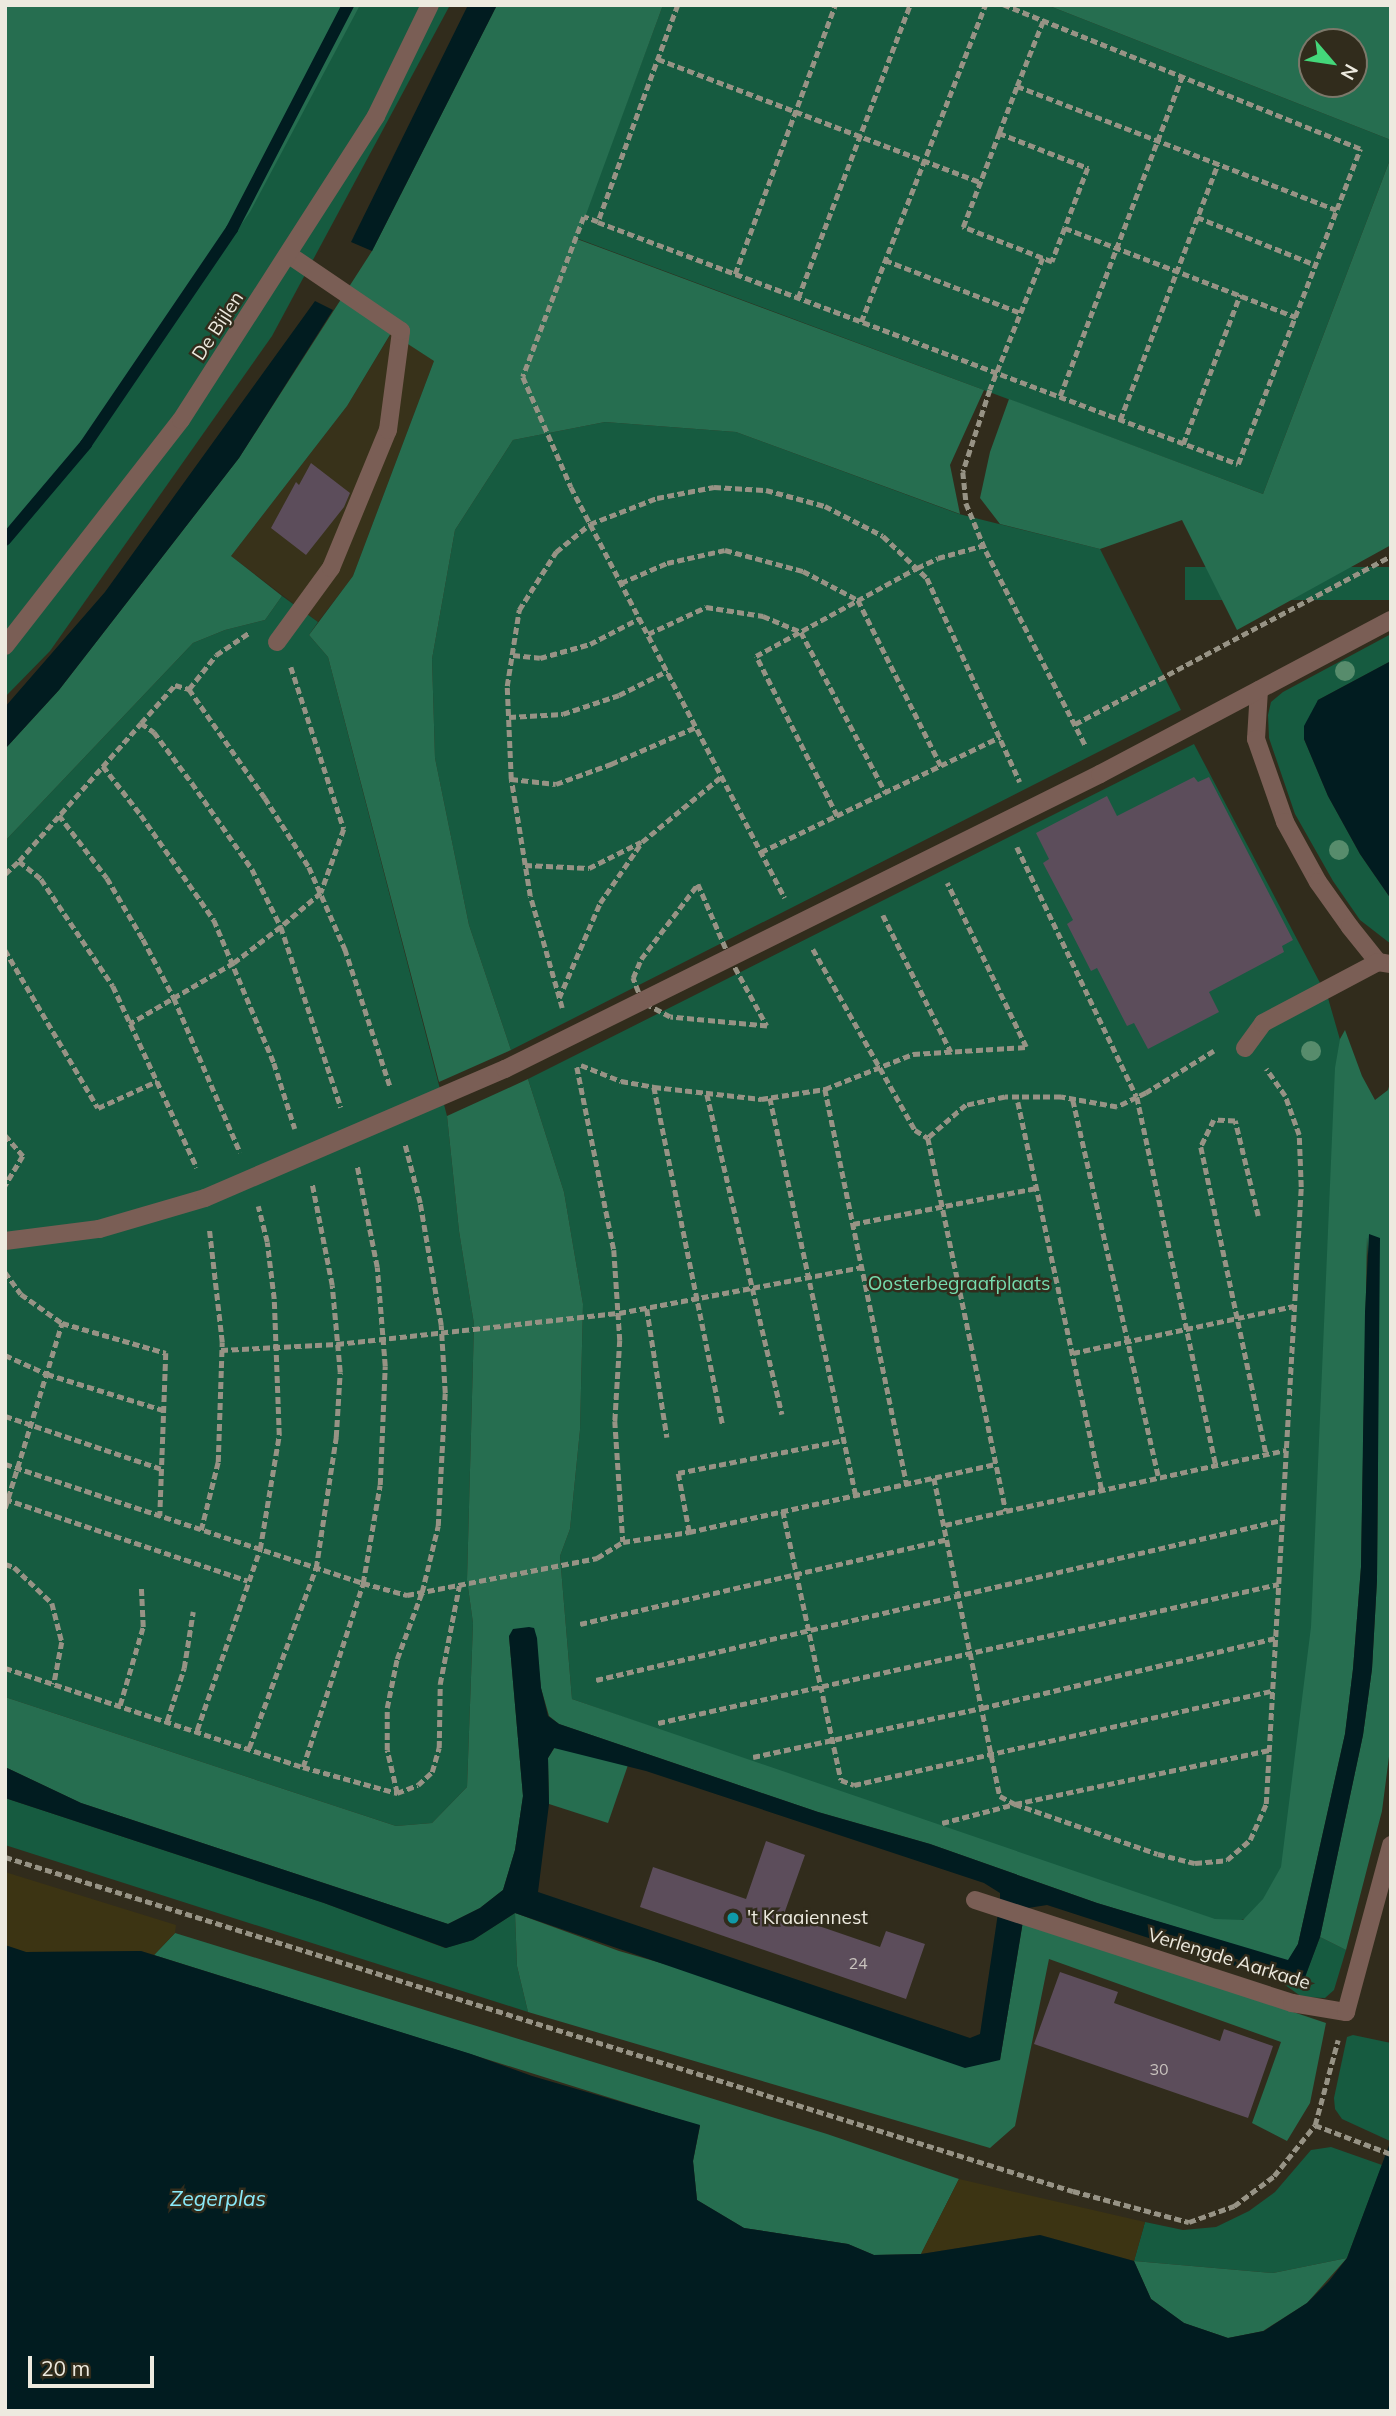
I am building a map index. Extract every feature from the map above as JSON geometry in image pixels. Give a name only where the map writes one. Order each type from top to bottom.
[{"type":"street","name":"De Bijlen","points":[[5,646],[181,419],[376,116],[430,5]]},
{"type":"street","points":[[277,642],[331,569],[388,430],[401,331],[289,255]]},
{"type":"street","points":[[5,1241],[99,1228],[205,1198],[398,1116],[571,1037],[870,889],[1100,774],[1391,620]]},
{"type":"street","points":[[1245,1048],[1263,1023],[1384,963],[1318,882],[1285,822],[1256,739],[1259,690]]},
{"type":"street","points":[[1346,2012],[1391,1845]]},
{"type":"street","name":"Verlengde Aarkade","points":[[975,1900],[1292,2003],[1346,2012]]},
{"type":"path","points":[[598,222],[678,5]]},
{"type":"path","points":[[735,274],[835,5]]},
{"type":"path","points":[[798,298],[862,137],[910,5]]},
{"type":"path","points":[[861,321],[985,5]]},
{"type":"path","points":[[1003,5],[1360,149],[1238,464],[584,217],[523,377],[590,524],[799,924],[915,1130],[928,1138],[1006,1511]]},
{"type":"path","points":[[999,134],[1088,168],[1052,262],[962,228],[1043,22]]},
{"type":"path","points":[[658,59],[980,182]]},
{"type":"path","points":[[1060,396],[1182,77]]},
{"type":"path","points":[[1017,86],[1336,210]]},
{"type":"path","points":[[1120,420],[1218,164]]},
{"type":"path","points":[[1197,218],[1316,264]]},
{"type":"path","points":[[1066,228],[1296,317]]},
{"type":"path","points":[[1043,258],[962,472],[966,503],[985,545],[1100,774]]},
{"type":"path","points":[[885,260],[1021,313]]},
{"type":"path","points":[[1183,444],[1240,295]]},
{"type":"path","points":[[571,1037],[530,895],[511,779],[507,686],[519,610],[556,552],[590,524],[657,498],[714,486],[766,490],[825,506],[883,536],[926,578],[1032,808]]},
{"type":"path","points":[[836,816],[756,656],[917,568],[938,558],[985,545]]},
{"type":"path","points":[[621,583],[667,563],[725,550],[803,571],[858,600],[941,766]]},
{"type":"path","points":[[1075,724],[1391,556]]},
{"type":"path","points":[[648,634],[706,607],[763,615],[801,632],[886,793]]},
{"type":"path","points":[[512,655],[540,658],[590,644],[640,618]]},
{"type":"path","points":[[509,717],[563,714],[620,695],[667,671]]},
{"type":"path","points":[[5,874],[176,685],[188,689],[265,798],[309,867],[345,949],[398,1116],[420,1203],[442,1334],[445,1394],[438,1526],[422,1592],[397,1659],[387,1708],[387,1750],[397,1793]]},
{"type":"path","points":[[130,1024],[234,963],[281,927],[252,869],[185,772],[153,732],[141,723]]},
{"type":"path","points":[[511,779],[556,784],[611,764],[696,727]]},
{"type":"path","points":[[761,852],[999,737]]},
{"type":"path","points":[[103,766],[141,815],[214,920],[234,963],[274,1063],[304,1156],[332,1285],[340,1372],[336,1437],[316,1567],[249,1748]]},
{"type":"path","points":[[525,865],[589,868],[642,842],[722,776]]},
{"type":"path","points":[[58,815],[107,878],[174,998],[250,1178],[267,1242],[276,1348],[279,1435],[260,1549],[197,1730]]},
{"type":"path","points":[[1005,821],[1137,1097],[1216,1465]]},
{"type":"path","points":[[559,998],[600,903],[642,842]]},
{"type":"path","points":[[623,1542],[615,1421],[620,1340],[614,1250],[577,1063],[621,1081],[654,1087],[707,1094],[770,1097],[825,1089],[881,1069],[913,1054],[1026,1047],[934,857]]},
{"type":"path","points":[[19,860],[48,890],[113,986],[197,1166],[205,1198],[221,1350],[218,1462],[201,1530]]},
{"type":"path","points":[[870,889],[951,1052]]},
{"type":"path","points":[[5,950],[98,1108],[157,1082]]},
{"type":"path","points":[[928,1138],[966,1105],[1005,1097],[1073,1100],[1117,1107],[1223,1045],[1245,1048],[1270,1073],[1284,1096],[1299,1135],[1301,1187],[1266,1804],[1250,1840],[1227,1860],[1195,1863],[1158,1854],[1015,1804],[1000,1796],[934,1478]]},
{"type":"path","points":[[654,1087],[723,1426]]},
{"type":"path","points":[[825,1089],[908,1484]]},
{"type":"path","points":[[707,1094],[782,1414]]},
{"type":"path","points":[[770,1097],[856,1495]]},
{"type":"path","points":[[1073,1100],[1159,1478]]},
{"type":"path","points":[[1018,1102],[1102,1490]]},
{"type":"path","points":[[1258,1216],[1235,1121],[1214,1120],[1201,1147],[1266,1454]]},
{"type":"path","points":[[5,1135],[23,1156],[5,1186]]},
{"type":"path","points":[[853,1224],[1037,1188]]},
{"type":"path","points":[[221,1350],[337,1344],[619,1313],[698,1301],[862,1267]]},
{"type":"path","points":[[5,1272],[21,1294],[62,1322],[166,1353],[160,1516]]},
{"type":"path","points":[[1073,1353],[1294,1306]]},
{"type":"path","points":[[647,1309],[667,1437]]},
{"type":"path","points":[[5,1508],[62,1322]]},
{"type":"path","points":[[5,1355],[47,1374],[163,1410]]},
{"type":"path","points":[[5,1416],[162,1469]]},
{"type":"path","points":[[689,1532],[678,1473],[844,1440]]},
{"type":"path","points":[[945,1525],[1286,1450]]},
{"type":"path","points":[[5,1464],[386,1591],[407,1595],[597,1558],[623,1542],[689,1532],[996,1464]]},
{"type":"path","points":[[7,1499],[248,1581]]},
{"type":"path","points":[[783,1511],[841,1780],[854,1785],[1272,1691]]},
{"type":"path","points":[[596,1681],[1282,1520]]},
{"type":"path","points":[[580,1624],[948,1539]]},
{"type":"path","points":[[5,1564],[14,1567],[52,1603],[62,1642],[54,1684]]},
{"type":"path","points":[[658,1723],[1279,1584]]},
{"type":"path","points":[[120,1706],[142,1628],[141,1585]]},
{"type":"path","points":[[5,1668],[380,1790],[397,1793],[418,1785],[432,1772],[439,1748],[440,1684],[459,1586]]},
{"type":"path","points":[[167,1721],[184,1668],[193,1612]]},
{"type":"path","points":[[753,1756],[982,1708],[1275,1638]]},
{"type":"path","points":[[942,1823],[1015,1804],[1269,1750]]},
{"type":"path","points":[[5,1857],[1073,2191],[1189,2222],[1234,2206],[1274,2176],[1315,2125],[1346,2012]]},
{"type":"path","points":[[1315,2125],[1391,2154]]},
{"type":"shaded area","points":[[392,332],[434,361],[353,576],[318,622],[231,556],[347,406]]},
{"type":"green space","points":[[5,5],[450,5],[272,336],[50,651],[5,697]]},
{"type":"green space","points":[[5,5],[360,5],[250,212],[124,393],[5,547]]},
{"type":"green space","points":[[497,5],[663,5],[577,239],[984,390],[950,465],[960,514],[736,432],[605,422],[513,440],[455,530],[432,659],[435,758],[469,925],[511,1050],[439,1082],[328,657],[309,635],[353,576],[434,361],[391,333],[347,406],[231,556],[282,596],[265,620],[225,630],[193,643],[5,841],[5,749],[59,690],[239,458],[372,251]]},
{"type":"green space","points":[[663,5],[1047,5],[1391,140],[1391,157],[1263,494],[576,238]]},
{"type":"green space","points":[[1047,5],[1391,5],[1391,140]]},
{"type":"green space","points":[[1391,157],[1391,545],[1237,630],[1182,520],[1100,549],[1000,524],[980,498],[990,452],[1009,399],[1263,494]]},
{"type":"green space","points":[[605,422],[736,432],[959,514],[1100,549],[1181,710],[511,1050],[469,925],[435,758],[432,659],[455,530],[513,440]]},
{"type":"green space","points":[[1185,567],[1391,567],[1391,600],[1185,600]]},
{"type":"green space","points":[[282,596],[318,622],[309,635],[328,657],[447,1116],[459,1231],[474,1324],[467,1580],[473,1623],[467,1787],[432,1823],[396,1826],[5,1697],[5,841],[193,643],[225,630],[265,620]]},
{"type":"green space","points":[[1391,634],[1391,661],[1318,700],[1304,739],[1328,796],[1360,854],[1391,899],[1391,944],[1360,920],[1333,881],[1295,814],[1269,738],[1268,715],[1271,702],[1283,692]]},
{"type":"green space","name":"Oosterbegraafplaats","points":[[1194,744],[1328,998],[1347,1064],[1317,1650],[1287,1875],[1260,1912],[1223,1928],[572,1699],[560,1556],[570,1529],[580,1430],[583,1304],[564,1192],[528,1079]]},
{"type":"green space","points":[[1345,1030],[1362,1076],[1375,1100],[1388,1090],[1391,1080],[1391,1741],[1382,1811],[1346,1950],[1320,1937],[1363,1735],[1372,1669],[1377,1580],[1378,1460],[1367,1237],[1361,1567],[1353,1669],[1345,1734],[1298,1944],[1288,1961],[1097,1903],[930,1844],[818,1812],[559,1724],[549,1716],[541,1688],[534,1628],[509,1636],[523,1796],[515,1850],[503,1890],[480,1908],[448,1924],[81,1803],[5,1767],[5,1697],[396,1826],[432,1823],[467,1787],[473,1623],[467,1580],[474,1324],[459,1231],[447,1116],[528,1079],[564,1192],[583,1304],[580,1430],[570,1529],[560,1556],[572,1699],[1215,1919],[1243,1920],[1263,1899],[1281,1867],[1311,1627],[1335,1068],[1340,1039]]},
{"type":"green space","points":[[555,1747],[628,1765],[608,1823],[549,1804],[548,1758]]},
{"type":"green space","points":[[5,1798],[324,1903],[445,1948],[473,1940],[515,1913],[517,1966],[528,2012],[5,1845]]},
{"type":"green space","points":[[515,1913],[619,1951],[1000,2060],[1023,1921],[1326,2023],[1310,2103],[1287,2141],[1252,2123],[1281,2042],[1049,1959],[1015,2126],[990,2148],[528,2012],[517,1966]]},
{"type":"green space","points":[[175,1933],[827,2134],[959,2179],[921,2254],[874,2255],[848,2244],[744,2228],[697,2200],[693,2161],[700,2126],[154,1955]]},
{"type":"green space","points":[[1320,1937],[1346,1950],[1334,1990],[1325,1998],[1302,1997],[1278,1980],[1296,1982],[1304,1979]]},
{"type":"green space","points":[[1353,2035],[1391,2043],[1390,2141],[1342,2119],[1335,2109],[1334,2098],[1347,2037]]},
{"type":"green space","points":[[1331,2147],[1382,2165],[1347,2258],[1273,2273],[1134,2261],[1145,2222],[1183,2230],[1216,2227],[1249,2211],[1275,2192],[1311,2150]]},
{"type":"green space","points":[[1347,2258],[1307,2303],[1263,2331],[1228,2338],[1184,2323],[1151,2299],[1134,2261],[1273,2273]]},
{"type":"sand","points":[[5,1872],[176,1925],[175,1933],[154,1955],[141,1951],[26,1952],[5,1945]]},
{"type":"sand","points":[[959,2179],[1145,2222],[1134,2261],[1040,2235],[921,2254]]},
{"type":"water","points":[[468,5],[497,5],[372,251],[351,242]]},
{"type":"water","points":[[315,301],[333,310],[239,458],[59,690],[5,749],[5,707],[105,592]]},
{"type":"water","points":[[1391,661],[1391,899],[1360,854],[1328,796],[1304,739],[1304,726],[1318,700]]},
{"type":"water","points":[[1369,1234],[1380,1238],[1377,1580],[1372,1669],[1363,1735],[1320,1937],[1304,1980],[1278,1980],[1047,1905],[1028,1908],[1000,1901],[1000,1893],[984,1883],[646,1771],[554,1748],[548,1758],[549,1804],[538,1892],[970,2038],[980,2034],[998,1913],[1023,1921],[1000,2060],[965,2068],[515,1913],[473,1940],[446,1948],[324,1903],[5,1798],[5,1767],[81,1803],[448,1924],[480,1908],[503,1890],[515,1850],[523,1796],[509,1636],[513,1629],[529,1627],[534,1628],[537,1638],[541,1688],[548,1716],[559,1724],[818,1812],[930,1844],[1097,1903],[1288,1960],[1298,1944],[1345,1734],[1353,1669],[1361,1567],[1365,1312]]},
{"type":"water","name":"Zegerplas","points":[[5,1945],[26,1952],[141,1951],[471,2054],[532,2076],[700,2125],[693,2161],[697,2200],[744,2228],[848,2244],[874,2255],[921,2254],[1040,2235],[1134,2261],[1151,2299],[1184,2323],[1228,2338],[1264,2331],[1307,2303],[1329,2281],[1347,2258],[1391,2140],[1391,2411],[5,2411]]},
{"type":"building","points":[[311,463],[350,493],[344,507],[306,555],[271,528],[296,482],[299,485]]},
{"type":"building","points":[[1194,777],[1198,782],[1209,777],[1293,940],[1282,946],[1284,952],[1209,992],[1219,1012],[1148,1049],[1134,1023],[1127,1026],[1097,968],[1091,971],[1067,924],[1073,920],[1043,863],[1049,859],[1036,833],[1107,796],[1117,816]]},
{"type":"building","name":"'t Kraaiennest","points":[[766,1841],[805,1855],[784,1914],[880,1947],[886,1931],[925,1944],[906,1999],[640,1907],[653,1867],[746,1899]]},
{"type":"building","points":[[1060,1972],[1118,1992],[1114,2003],[1220,2041],[1224,2029],[1273,2046],[1248,2118],[1034,2044]]},
{"type":"waterway","points":[[5,540],[86,444],[232,229],[348,5]]},
{"type":"place","name":"'t Kraaiennest","points":[[733,1918]]}]
